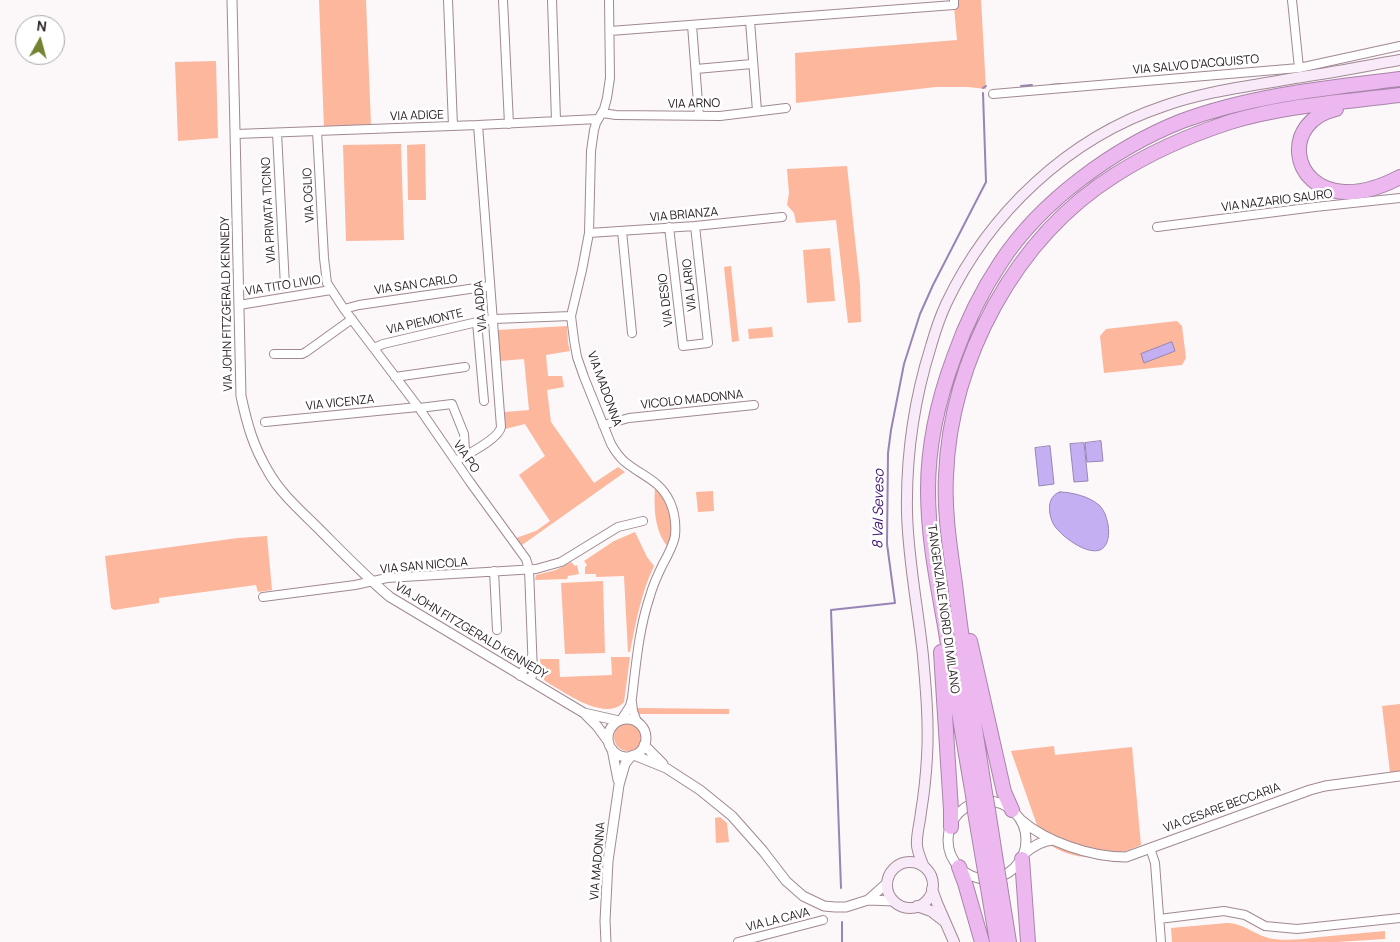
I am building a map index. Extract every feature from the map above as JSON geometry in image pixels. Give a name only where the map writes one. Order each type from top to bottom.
[{"type":"highway","name":"TANGENZIALE NORD DI MILANO","points":[[1009,942],[994,887],[979,794],[934,561],[928,491],[930,446],[936,413],[947,375],[964,329],[984,289],[1002,260],[1025,231],[1050,204],[1068,189],[1100,164],[1137,142],[1181,122],[1251,101],[1295,92],[1400,79]]},
{"type":"highway","name":"TANGENZIALE NORD DI MILANO","points":[[979,794],[966,665],[947,525],[945,478],[951,426],[961,387],[980,336],[995,304],[1011,277],[1059,220],[1092,191],[1114,175],[1156,151],[1233,121],[1284,110],[1400,96]]},
{"type":"highway","points":[[1400,96],[1330,110],[1318,116],[1305,130],[1299,150],[1300,162],[1304,171],[1323,186],[1336,190],[1356,192],[1388,184],[1400,177]]},
{"type":"highway","points":[[952,558],[1004,792],[1016,814]]},
{"type":"highway","points":[[934,561],[951,810],[950,827]]},
{"type":"highway","points":[[1023,856],[1028,942]]},
{"type":"highway","points":[[958,867],[965,883],[982,942]]},
{"type":"highway","name":"TANGENZIALE NORD DI MILANO","points":[[994,887],[997,942]]},
{"type":"main road","points":[[954,942],[932,889],[931,877],[924,867],[917,844],[926,776],[928,718],[908,531],[908,468],[913,421],[925,366],[945,306],[963,271],[983,240],[1007,212],[1033,184],[1065,158],[1101,134],[1133,118],[1192,97],[1400,60]]},
{"type":"main road","points":[[917,844],[904,863],[892,870],[887,883],[888,891],[894,901],[905,907],[917,906],[927,900],[932,889]]},
{"type":"main road","points":[[904,863],[916,863],[924,867]]},
{"type":"main road","points":[[917,906],[934,913],[945,921]]},
{"type":"street","name":"VIA JOHN FITZGERALD KENNEDY","points":[[232,0],[241,396],[247,425],[255,448],[268,473],[287,497],[390,598],[584,713],[597,726],[610,745]]},
{"type":"street","points":[[448,0],[453,126]]},
{"type":"street","points":[[504,0],[509,124]]},
{"type":"street","points":[[552,0],[556,120]]},
{"type":"street","name":"VIA MADONNA","points":[[610,0],[610,78],[607,99],[594,130],[591,151],[589,233],[571,316],[574,340],[584,377],[611,444],[624,462],[661,488],[670,502],[675,522],[673,544],[656,578],[646,609],[640,635],[630,706],[620,720]]},
{"type":"street","points":[[610,31],[954,5],[954,0]]},
{"type":"street","points":[[1292,0],[1299,68]]},
{"type":"street","points":[[750,20],[757,111]]},
{"type":"street","points":[[692,25],[699,116]]},
{"type":"street","name":"VIA SALVO D'ACQUISTO","points":[[993,94],[1299,68],[1400,46]]},
{"type":"street","points":[[696,69],[752,64]]},
{"type":"street","name":"VIA ARNO","points":[[600,116],[720,116],[786,108]]},
{"type":"street","name":"VIA ADIGE","points":[[236,134],[528,124],[600,116]]},
{"type":"street","name":"VIA ADDA","points":[[456,461],[488,442],[501,430],[478,125]]},
{"type":"street","name":"VIA OGLIO","points":[[317,131],[324,258],[327,283],[331,290]]},
{"type":"street","name":"VIA PRIVATA TICINO","points":[[277,133],[284,286]]},
{"type":"street","name":"VIA NAZARIO SAURO","points":[[1157,227],[1315,207],[1398,199]]},
{"type":"street","name":"VIA BRIANZA","points":[[589,233],[695,226],[782,217]]},
{"type":"street","name":"VIA LARIO","points":[[695,226],[708,343]]},
{"type":"street","name":"VIA DESIO","points":[[669,228],[683,346],[708,343]]},
{"type":"street","points":[[622,231],[632,333]]},
{"type":"street","name":"VIA SAN CARLO","points":[[344,309],[359,305],[490,286]]},
{"type":"street","name":"VIA TITO LIVIO","points":[[238,305],[331,290]]},
{"type":"street","name":"VIA PO","points":[[331,290],[418,407],[526,559],[529,569],[533,672],[530,681]]},
{"type":"street","name":"VIA PIEMONTE","points":[[374,348],[383,344],[494,319],[571,316]]},
{"type":"street","points":[[274,354],[302,354],[352,319]]},
{"type":"street","points":[[477,322],[484,401]]},
{"type":"street","points":[[395,376],[466,367]]},
{"type":"street","name":"VIA VICENZA","points":[[264,422],[452,404],[464,434],[467,455]]},
{"type":"street","name":"VICOLO MADONNA","points":[[603,425],[629,418],[754,405]]},
{"type":"street","name":"VIA SAN NICOLA","points":[[263,597],[355,586],[387,578],[536,569],[561,562],[618,527],[643,521]]},
{"type":"street","points":[[494,571],[497,630]]},
{"type":"street","points":[[520,676],[532,656]]},
{"type":"street","name":"VIA MADONNA","points":[[632,698],[633,711],[637,722]]},
{"type":"street","name":"VIA JOHN FITZGERALD KENNEDY","points":[[584,713],[620,720]]},
{"type":"street","points":[[629,719],[637,722],[643,728],[646,738],[640,752],[623,756],[618,754],[610,745],[608,736],[611,728],[620,720],[629,719]]},
{"type":"street","name":"VIA MADONNA","points":[[610,745],[619,785]]},
{"type":"street","points":[[644,745],[666,768]]},
{"type":"street","points":[[633,755],[666,768],[700,790],[732,816],[786,881],[803,896],[824,906],[846,907],[868,900],[887,883]]},
{"type":"street","name":"VIA MADONNA","points":[[606,941],[608,861],[619,785],[625,764],[633,755]]},
{"type":"street","name":"VIA CESARE BECCARIA","points":[[1016,814],[1030,828],[1055,840],[1086,852],[1112,857],[1126,857],[1310,790],[1325,786],[1400,776]]},
{"type":"street","points":[[1023,856],[1027,842],[1025,830],[1016,814],[996,802],[979,802],[963,809],[950,827],[949,848],[958,867],[976,878],[989,880],[1008,874],[1023,856],[1039,843],[1055,840]]},
{"type":"street","points":[[1150,848],[1155,863],[1161,942]]},
{"type":"street","points":[[868,900],[894,901]]},
{"type":"street","points":[[1159,919],[1224,911],[1244,915],[1265,926],[1297,929],[1400,918]]},
{"type":"street","name":"VIA LA CAVA","points":[[738,942],[823,920]]},
{"type":"shaded area","points":[[319,0],[366,0],[371,125],[324,127]]},
{"type":"shaded area","points":[[955,0],[981,0],[986,89],[936,87],[796,103],[795,53],[957,40]]},
{"type":"shaded area","points":[[216,61],[218,138],[178,141],[175,62]]},
{"type":"shaded area","points":[[401,144],[404,240],[346,241],[343,145]]},
{"type":"shaded area","points":[[425,144],[426,200],[408,200],[407,145]]},
{"type":"shaded area","points":[[847,166],[860,285],[861,322],[848,323],[836,220],[796,223],[794,213],[787,205],[789,193],[787,169]]},
{"type":"shaded area","points":[[830,248],[835,301],[807,303],[803,250]]},
{"type":"shaded area","points":[[731,266],[739,341],[732,342],[724,267]]},
{"type":"shaded area","points":[[1177,321],[1182,326],[1186,358],[1182,365],[1104,373],[1100,336],[1106,329]]},
{"type":"shaded area","points":[[567,326],[570,351],[546,355],[548,376],[562,376],[564,387],[547,390],[551,422],[594,483],[618,467],[625,472],[522,545],[516,538],[536,531],[550,521],[519,475],[545,456],[525,424],[505,429],[505,412],[529,410],[524,359],[500,361],[498,330]]},
{"type":"shaded area","points":[[772,327],[773,337],[749,339],[748,329]]},
{"type":"shaded area","points":[[1172,342],[1175,351],[1144,363],[1141,354]]},
{"type":"shaded area","points":[[1101,441],[1103,461],[1087,462],[1085,443]]},
{"type":"shaded area","points":[[1084,443],[1088,481],[1074,482],[1070,444]]},
{"type":"shaded area","points":[[1050,446],[1054,484],[1039,486],[1035,448]]},
{"type":"shaded area","points":[[655,487],[665,501],[670,516],[671,531],[668,547],[657,526]]},
{"type":"shaded area","points":[[713,491],[714,511],[698,512],[696,492]]},
{"type":"shaded area","points":[[1060,492],[1086,497],[1102,509],[1107,522],[1108,535],[1107,542],[1100,550],[1088,550],[1074,544],[1054,525],[1050,516],[1050,502],[1055,494]]},
{"type":"shaded area","points":[[635,532],[647,557],[654,566],[642,597],[630,652],[628,652],[624,576],[596,577],[596,574],[585,574],[585,567],[587,565],[584,561],[614,541]]},
{"type":"shaded area","points":[[267,536],[272,590],[258,592],[256,585],[159,598],[159,603],[114,610],[111,608],[105,556],[238,538]]},
{"type":"shaded area","points":[[571,562],[575,566],[577,565],[579,574],[568,576],[567,579],[535,580],[536,575],[556,570]]},
{"type":"shaded area","points":[[603,581],[605,653],[565,654],[561,583]]},
{"type":"shaded area","points":[[611,657],[630,657],[624,702],[616,708],[606,709],[584,703],[545,681],[542,677],[540,659],[559,659],[560,677],[612,675]]},
{"type":"shaded area","points":[[1400,704],[1400,771],[1390,772],[1382,706]]},
{"type":"shaded area","points":[[637,708],[729,709],[729,714],[639,714]]},
{"type":"shaded area","points":[[628,723],[638,727],[642,737],[638,747],[628,751],[618,747],[614,737],[618,727]]},
{"type":"shaded area","points":[[1054,746],[1055,755],[1132,747],[1141,845],[1106,856],[1087,857],[1068,854],[1044,839],[1038,828],[1011,751]]},
{"type":"shaded area","points":[[720,817],[727,823],[729,842],[716,843],[715,818]]},
{"type":"shaded area","points":[[1227,923],[1239,925],[1262,936],[1274,939],[1297,940],[1385,931],[1385,939],[1337,942],[1172,942],[1171,928]]},
{"type":"waterway","name":"8 Val Seveso","points":[[1076,83],[1082,83]]},
{"type":"waterway","name":"8 Val Seveso","points":[[1050,85],[1061,84]]},
{"type":"waterway","name":"8 Val Seveso","points":[[1021,86],[1032,85]]},
{"type":"waterway","name":"8 Val Seveso","points":[[841,888],[831,610],[895,603],[887,544],[888,453],[891,430],[904,364],[920,314],[986,182],[983,93]]},
{"type":"waterway","name":"8 Val Seveso","points":[[842,922],[842,942]]}]
